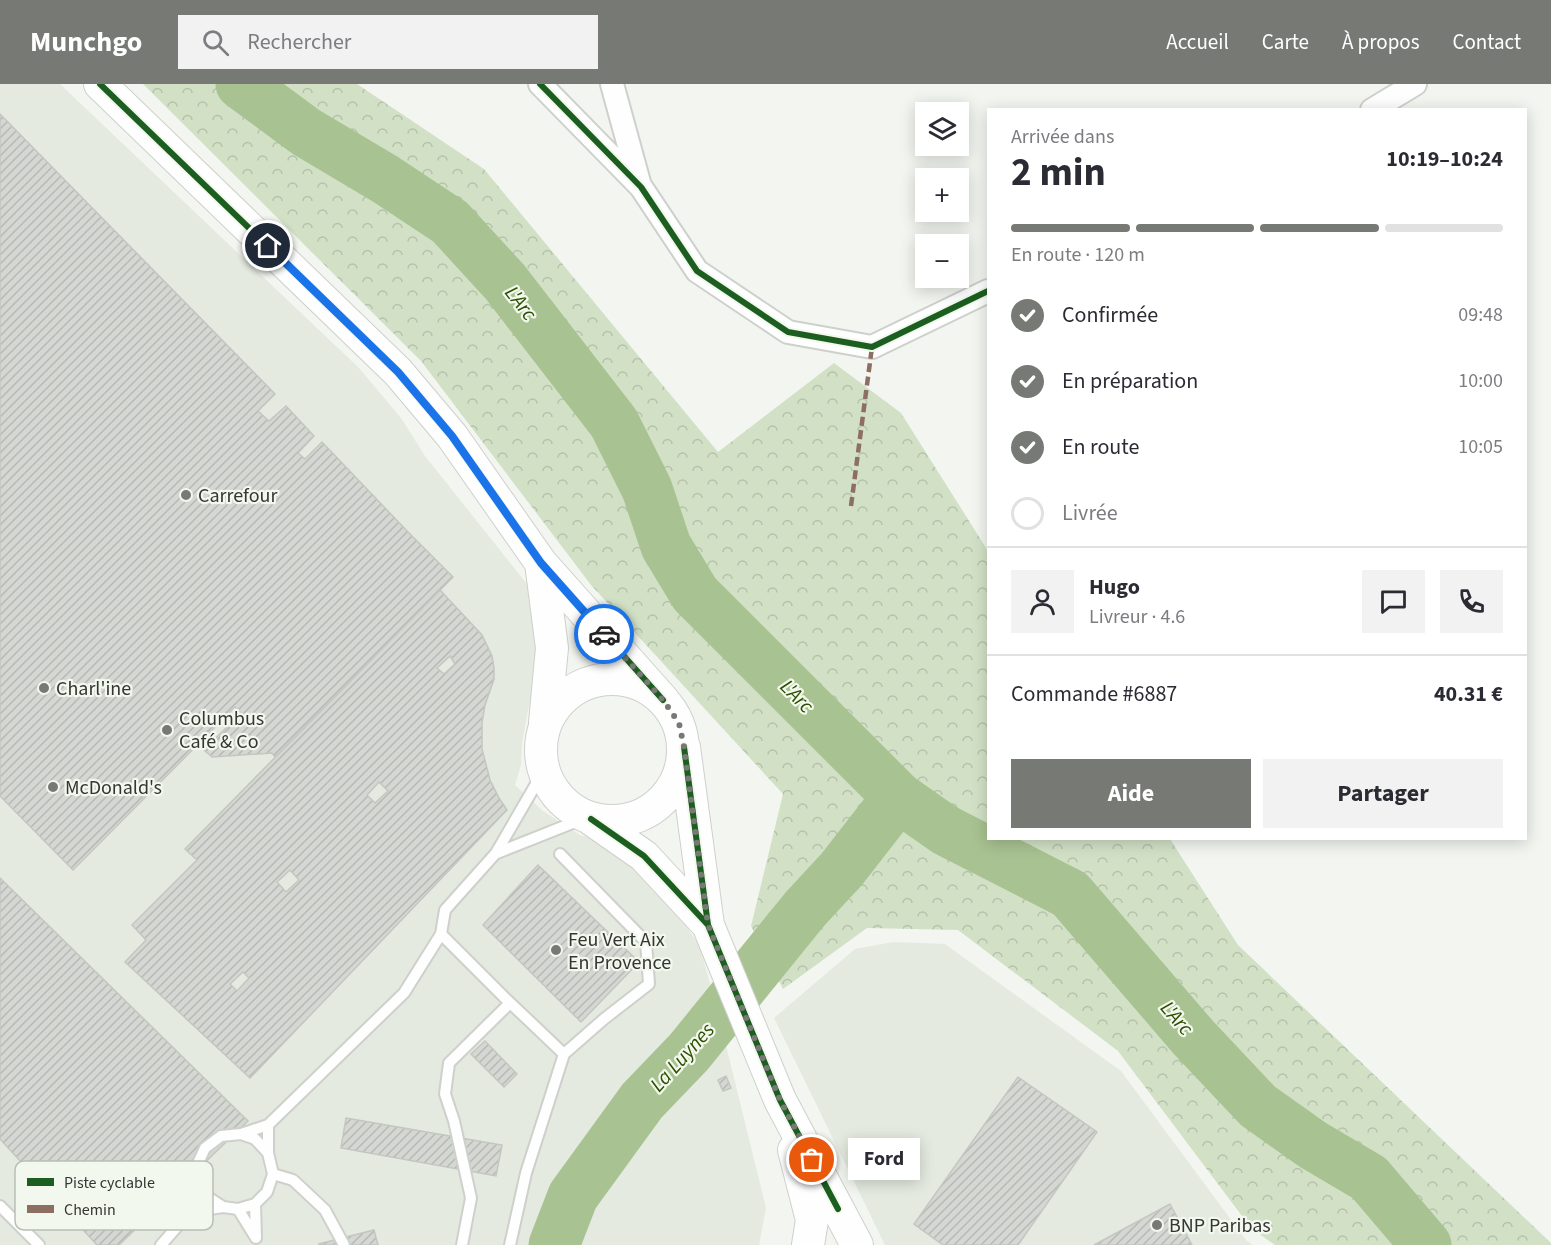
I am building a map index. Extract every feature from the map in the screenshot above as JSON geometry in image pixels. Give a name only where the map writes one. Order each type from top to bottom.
[{"type":"main road","points":[[100,84],[398,372],[452,436],[541,563],[663,700],[679,723],[713,936],[780,1100],[857,1245]]},
{"type":"main road","points":[[541,563],[552,648],[540,746],[543,772],[558,798],[644,856],[713,936]]},
{"type":"main road","points":[[544,723],[565,695],[605,678],[637,682],[663,700]]},
{"type":"main road","points":[[588,819],[630,820],[662,802],[677,779],[684,747]]},
{"type":"main road","points":[[780,1100],[812,1220],[808,1245]]},
{"type":"street","points":[[540,84],[641,187],[698,271],[788,332],[872,347],[987,291]]},
{"type":"street","points":[[612,84],[641,187]]},
{"type":"street","points":[[1375,108],[1415,84]]},
{"type":"lane","points":[[199,1161],[205,1148],[221,1136],[241,1134],[268,1125],[404,993],[441,934],[445,910],[496,854],[543,772]]},
{"type":"lane","points":[[496,854],[569,823],[588,819]]},
{"type":"lane","points":[[510,1245],[526,1173],[564,1054],[604,1019],[650,984],[646,942],[560,854]]},
{"type":"lane","points":[[441,934],[564,1054]]},
{"type":"lane","points":[[462,1245],[471,1198],[454,1121],[445,1094],[449,1063],[510,1003]]},
{"type":"lane","points":[[213,1209],[238,1209],[255,1204],[267,1192],[273,1174],[268,1153],[268,1125]]},
{"type":"lane","points":[[241,1134],[255,1140],[268,1153]]},
{"type":"lane","points":[[273,1174],[293,1180],[325,1210],[344,1245]]},
{"type":"lane","points":[[213,1201],[223,1207]]},
{"type":"lane","points":[[255,1204],[260,1241]]},
{"type":"lane","points":[[0,1206],[15,1221]]},
{"type":"lane","points":[[238,1209],[260,1241]]},
{"type":"lane","points":[[24,1230],[39,1245]]},
{"type":"lane","points":[[161,1245],[174,1230]]},
{"type":"shaded area","points":[[0,84],[60,84],[359,368],[401,418],[425,456],[531,589],[539,659],[522,744],[521,765],[515,785],[543,811],[580,835],[601,840],[638,865],[670,901],[700,947],[766,1208],[759,1245],[0,1245]]},
{"type":"shaded area","points":[[893,942],[945,944],[1121,1071],[1246,1240],[1253,1245],[885,1245],[774,1018],[855,949]]},
{"type":"green space","points":[[143,84],[357,84],[484,169],[718,452],[834,363],[901,413],[987,549],[987,840],[1171,840],[1238,945],[1551,1245],[1275,1245],[1251,1228],[1118,1051],[958,930],[867,928],[783,989],[751,926],[783,794],[591,585],[421,361]]},
{"type":"building","name":"Carrefour","points":[[0,114],[275,394],[258,411],[269,421],[286,406],[314,436],[298,453],[305,459],[322,442],[453,577],[275,757],[272,753],[212,757],[204,750],[241,713],[235,707],[73,870],[0,796]]},
{"type":"building","points":[[440,590],[482,635],[492,656],[494,679],[485,705],[482,749],[490,780],[507,810],[250,1078],[125,962],[146,940],[132,925],[197,860],[185,849]],"holes":[[[450,656],[455,664],[444,674],[437,668]],[[379,782],[388,791],[375,803],[367,795]],[[290,870],[299,880],[286,892],[277,882]],[[243,972],[249,978],[237,991],[230,984]]]},
{"type":"building","points":[[538,865],[639,962],[581,1022],[483,925]]},
{"type":"building","points":[[0,878],[248,1121],[206,1161],[20,1161],[0,1139]]},
{"type":"building","points":[[485,1041],[517,1074],[504,1087],[471,1054]]},
{"type":"building","points":[[726,1076],[731,1088],[723,1091],[718,1080]]},
{"type":"building","points":[[1018,1077],[1097,1132],[1018,1245],[943,1245],[914,1224]]},
{"type":"building","points":[[346,1118],[502,1145],[496,1176],[341,1148]]},
{"type":"building","name":"BNP Paribas","points":[[1170,1204],[1192,1245],[1094,1245]]},
{"type":"building","points":[[83,1230],[135,1230],[119,1245],[97,1245]]},
{"type":"building","points":[[374,1230],[378,1245],[319,1244]]},
{"type":"waterway","name":"L'Arc","points":[[241,84],[306,132],[385,179],[450,222],[505,282],[614,423],[647,489],[666,546],[695,594],[898,797],[945,830],[1070,894],[1193,1037],[1258,1106],[1313,1145],[1369,1178],[1426,1245]]},
{"type":"waterway","name":"La Luynes","points":[[554,1245],[573,1196],[642,1101],[689,1052],[805,909],[842,869],[898,797]]},
{"type":"marked path","points":[[851,506],[872,347]]},
{"type":"cycle path","points":[[100,84],[398,372],[452,436],[541,563],[663,700]]},
{"type":"cycle path","points":[[540,84],[641,187],[697,271],[788,332],[872,347],[987,291]]},
{"type":"cycle path","points":[[684,747],[708,925],[780,1100],[838,1209]]},
{"type":"cycle path","points":[[591,819],[644,856],[708,925]]},
{"type":"way so far","points":[[604,634],[663,700],[679,723],[708,925],[780,1100],[812,1160]]},
{"type":"place","name":"Carrefour","points":[[186,495]]},
{"type":"place","name":"Charl'ine","points":[[44,688]]},
{"type":"place","name":"Columbus Café & Co","points":[[167,730]]},
{"type":"place","name":"McDonald's","points":[[53,787]]},
{"type":"place","name":"Feu Vert Aix En Provence","points":[[556,950]]},
{"type":"place","name":"Ford","points":[[812,1160]]},
{"type":"place","name":"BNP Paribas","points":[[1157,1225]]},
{"type":"route","points":[[268,246],[398,372],[452,436],[541,563],[604,634]]}]
